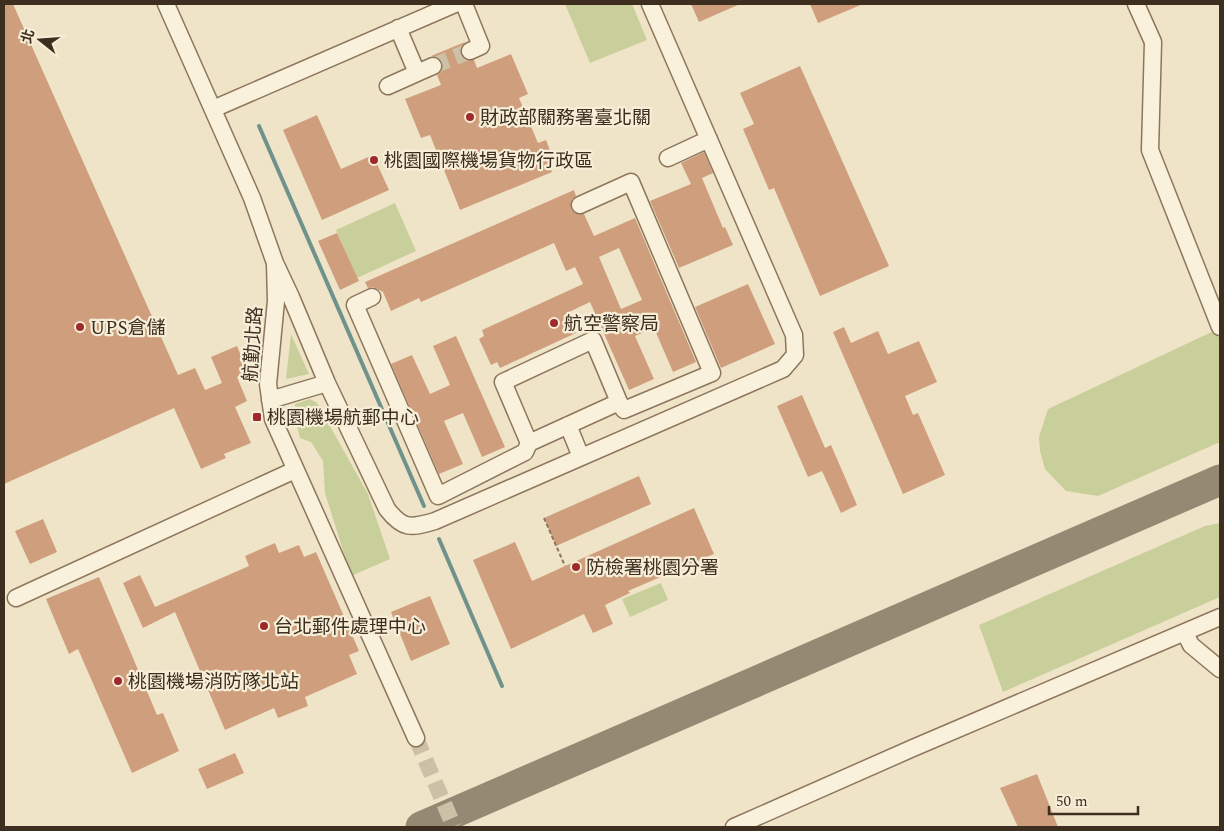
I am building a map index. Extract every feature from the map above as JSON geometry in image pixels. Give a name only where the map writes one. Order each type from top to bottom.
[{"type":"street","name":"航勤北路","points":[[166,4],[252,198],[275,263],[276,301],[268,384],[273,419],[416,738]]},
{"type":"street","points":[[213,109],[455,4]]},
{"type":"street","points":[[464,4],[481,46],[470,51]]},
{"type":"street","points":[[275,263],[327,383],[387,509],[397,522],[414,527],[435,521],[783,369],[795,355],[794,335],[650,4]]},
{"type":"street","points":[[1136,4],[1153,42],[1150,150],[1220,327]]},
{"type":"street","points":[[398,28],[417,73]]},
{"type":"street","points":[[388,86],[433,66]]},
{"type":"street","points":[[668,158],[709,139]]},
{"type":"street","points":[[529,443],[502,382],[592,340],[624,410],[712,373],[631,182],[580,205]]},
{"type":"street","points":[[372,297],[355,304],[438,496],[525,452],[529,443],[619,402]]},
{"type":"street","points":[[270,400],[327,383]]},
{"type":"street","points":[[568,425],[581,458]]},
{"type":"street","points":[[16,598],[295,470]]},
{"type":"street","points":[[734,827],[913,748],[1220,617]]},
{"type":"street","points":[[1185,633],[1191,645],[1220,669]]},
{"type":"path","points":[[544,518],[565,566]]},
{"type":"green space","points":[[565,4],[632,4],[647,40],[590,63]]},
{"type":"green space","points":[[395,203],[416,251],[357,278],[336,230]]},
{"type":"green space","points":[[1220,328],[1220,442],[1098,496],[1066,491],[1045,469],[1040,451],[1039,437],[1048,409]]},
{"type":"green space","points":[[291,334],[309,374],[286,379]]},
{"type":"green space","points":[[310,399],[317,403],[368,494],[390,559],[351,576],[325,493],[323,461],[311,442],[300,438],[295,418],[295,404]]},
{"type":"green space","points":[[1220,523],[1220,597],[1003,692],[979,625],[1205,526]]},
{"type":"green space","points":[[661,583],[668,600],[630,617],[622,599]]},
{"type":"building","points":[[4,4],[13,4],[178,375],[195,368],[205,390],[222,383],[211,357],[237,346],[248,372],[237,377],[247,401],[235,407],[251,443],[224,454],[226,458],[201,469],[174,408],[4,484]]},
{"type":"building","points":[[691,4],[740,4],[699,22]]},
{"type":"building","points":[[810,4],[863,4],[818,23]]},
{"type":"building","name":"財政部關務署臺北關","points":[[465,42],[460,50],[461,55],[465,59],[474,60],[477,68],[511,54],[528,94],[519,98],[538,143],[546,140],[554,161],[548,163],[552,172],[460,210],[430,135],[421,138],[405,99],[441,85],[437,75],[441,72],[442,62],[438,58],[431,56]]},
{"type":"building","points":[[800,66],[889,266],[820,296],[774,188],[769,190],[743,129],[754,124],[740,93]]},
{"type":"building","points":[[317,115],[341,169],[373,155],[389,190],[322,220],[283,130]]},
{"type":"building","points":[[704,152],[713,173],[702,178],[723,228],[725,227],[733,245],[679,268],[650,201],[691,184],[681,163]]},
{"type":"building","points":[[574,190],[576,196],[572,200],[571,209],[575,213],[584,214],[594,236],[635,218],[696,362],[673,372],[654,328],[635,336],[654,379],[629,390],[590,302],[567,313],[576,333],[500,368],[497,362],[491,365],[479,339],[484,336],[482,330],[583,284],[575,267],[566,271],[554,243],[421,302],[419,298],[391,311],[383,292],[373,287],[368,288],[365,282]],"holes":[[[619,248],[642,300],[621,309],[599,257]]]},
{"type":"building","points":[[337,233],[359,281],[340,290],[318,241]]},
{"type":"building","points":[[748,284],[775,344],[721,368],[695,307]]},
{"type":"building","points":[[844,327],[851,343],[878,331],[888,354],[919,341],[937,382],[905,396],[913,415],[918,413],[945,475],[903,494],[833,332]]},
{"type":"building","points":[[456,336],[505,447],[482,457],[463,413],[444,421],[463,464],[439,474],[391,364],[412,355],[430,394],[450,385],[433,346]]},
{"type":"building","points":[[802,395],[825,448],[831,445],[857,505],[841,513],[822,471],[808,477],[777,406]]},
{"type":"building","points":[[639,476],[651,504],[556,546],[544,518]]},
{"type":"building","points":[[694,508],[714,554],[628,591],[630,593],[605,605],[613,624],[593,633],[584,614],[511,649],[473,560],[515,542],[532,581]]},
{"type":"building","points":[[43,519],[57,552],[30,564],[15,531]]},
{"type":"building","name":"台北郵件處理中心","points":[[275,543],[279,553],[299,545],[304,557],[316,552],[359,651],[349,655],[357,674],[305,697],[308,706],[278,718],[274,708],[225,730],[175,612],[143,628],[123,583],[140,575],[155,607],[249,566],[245,556]]},
{"type":"building","name":"桃園機場消防隊北站","points":[[99,577],[157,715],[163,713],[179,751],[132,773],[78,649],[69,654],[46,599]]},
{"type":"building","points":[[430,596],[450,644],[411,661],[391,612]]},
{"type":"building","points":[[235,753],[244,773],[207,789],[198,769]]},
{"type":"building","points":[[1037,774],[1058,827],[1018,827],[1000,788]]},
{"type":"waterway","points":[[259,126],[424,506]]},
{"type":"waterway","points":[[439,539],[502,686]]},
{"type":"taxiway","points":[[421,827],[1220,480]]},
{"type":"tunnel","points":[[433,66],[470,51]]},
{"type":"tunnel","points":[[416,738],[454,827]]},
{"type":"place","name":"財政部關務署臺北關","points":[[470,117]]},
{"type":"place","name":"桃園國際機場貨物行政區","points":[[374,160]]},
{"type":"place","name":"航空警察局","points":[[554,323]]},
{"type":"place","name":"UPS倉儲","points":[[80,327]]},
{"type":"place","name":"桃園機場航郵中心","points":[[257,417]]},
{"type":"place","name":"防檢署桃園分署","points":[[576,567]]},
{"type":"place","name":"台北郵件處理中心","points":[[264,626]]},
{"type":"place","name":"桃園機場消防隊北站","points":[[118,681]]}]
